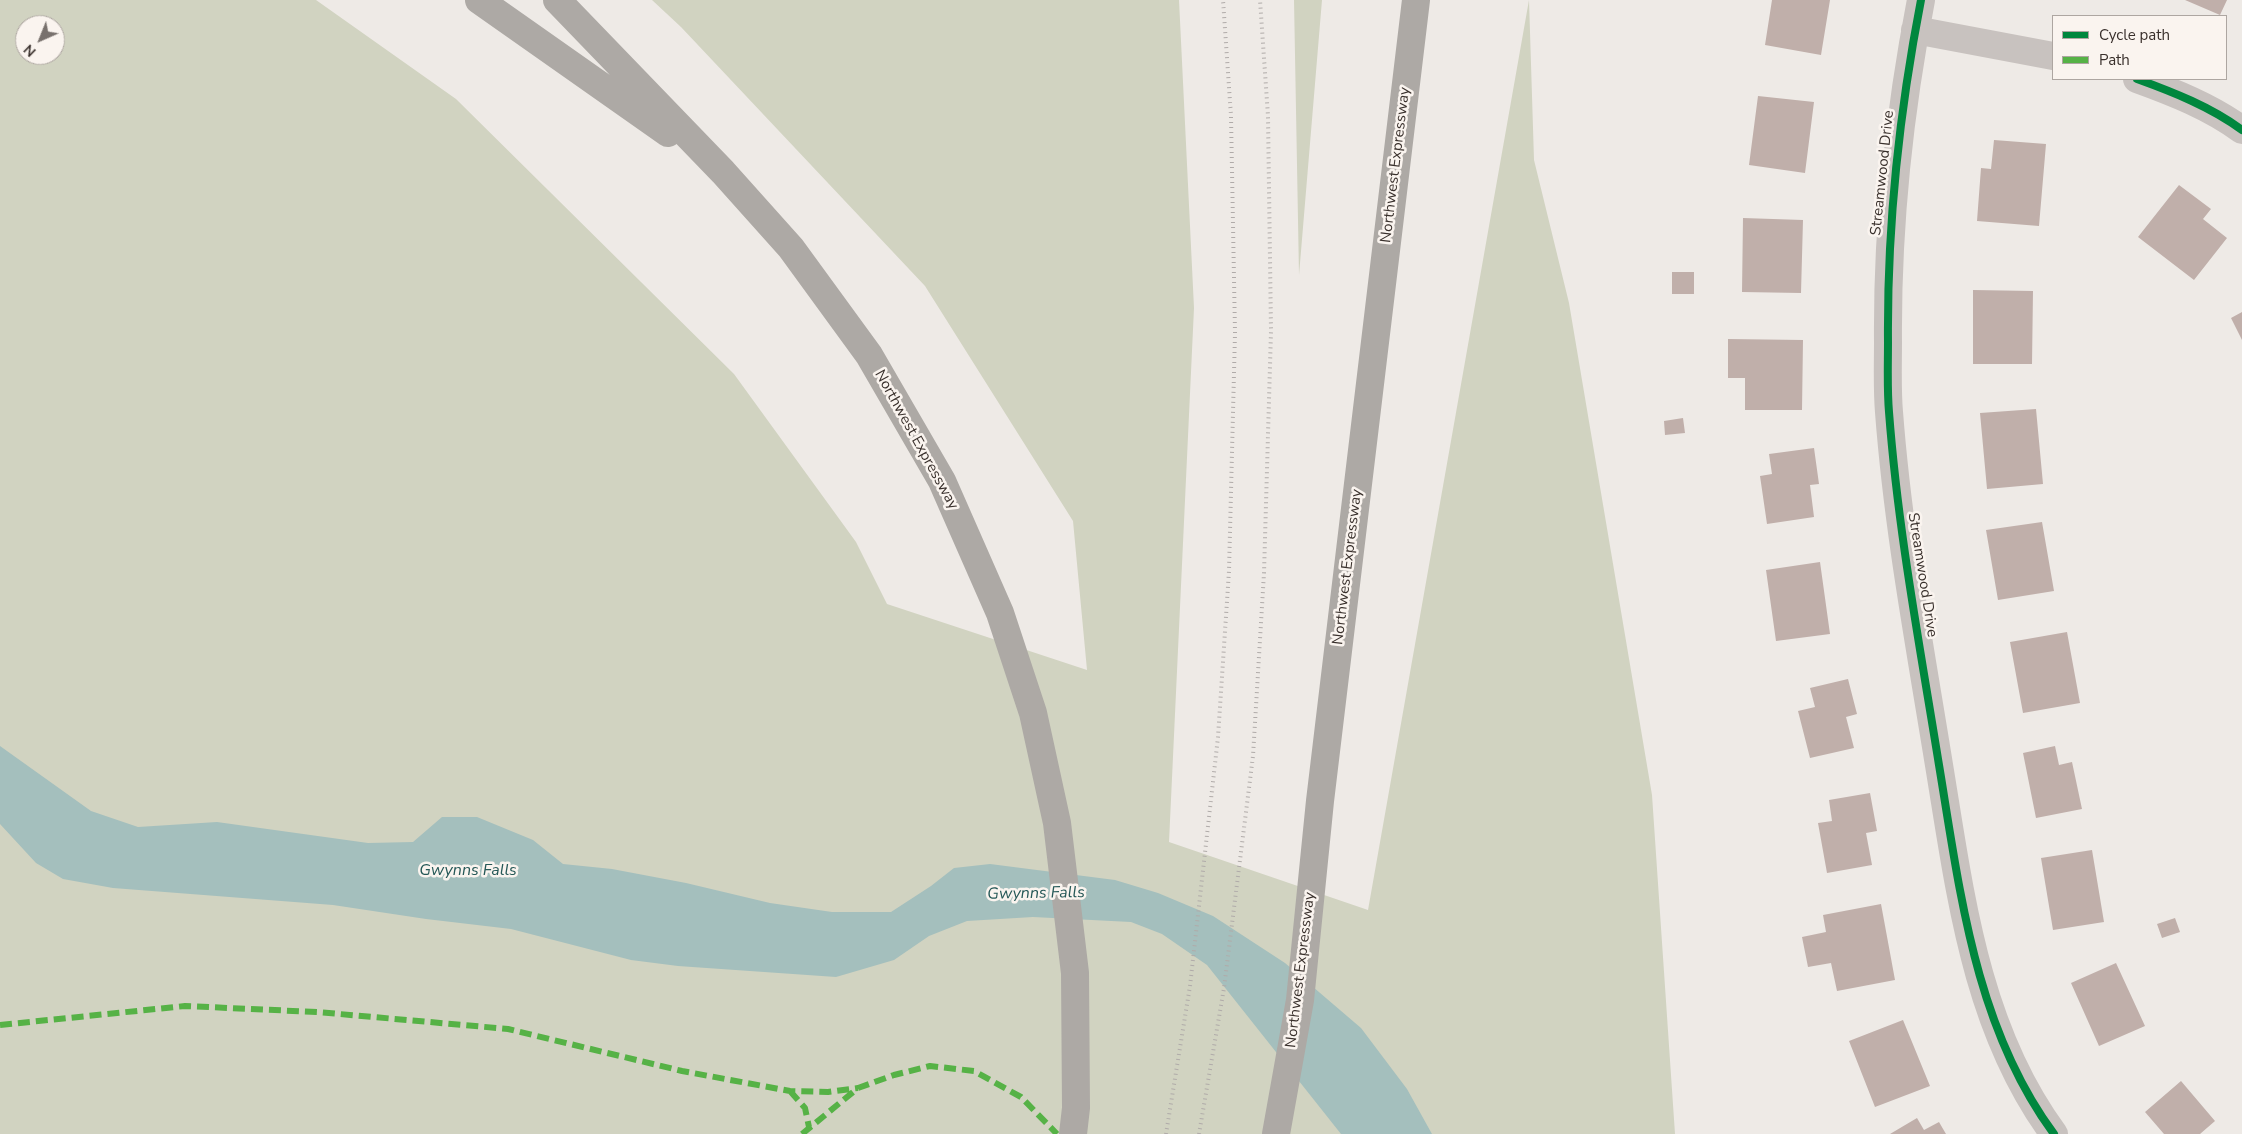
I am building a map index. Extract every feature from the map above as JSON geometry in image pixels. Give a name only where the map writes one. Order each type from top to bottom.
[{"type":"highway","points":[[479,0],[723,172]]},
{"type":"highway","points":[[557,0],[723,172]]},
{"type":"highway","name":"Northwest Expressway","points":[[1276,1134],[1300,1000],[1320,802],[1416,0]]},
{"type":"highway","name":"Northwest Expressway","points":[[723,172],[791,248],[869,355],[942,481],[1000,613],[1033,713],[1057,824],[1075,973],[1076,1108],[1073,1134]]},
{"type":"street","name":"Streamwood Drive","points":[[1921,0],[1896,160],[1887,274],[1888,409],[1900,527],[1964,916],[1985,998],[2013,1066],[2054,1134]]},
{"type":"street","points":[[1915,30],[2052,56]]},
{"type":"street","points":[[2140,80],[2169,90],[2230,121],[2242,130]]},
{"type":"green space","points":[[0,0],[316,0],[456,99],[734,374],[856,542],[887,604],[1087,670],[1073,521],[925,286],[681,27],[652,0],[1179,0],[1194,308],[1169,842],[1368,910],[1529,0],[1534,160],[1569,303],[1652,795],[1675,1134],[0,1134]]},
{"type":"green space","points":[[1294,0],[1322,0],[1299,275]]},
{"type":"water","name":"Gwynns Falls","points":[[0,746],[91,811],[138,827],[217,822],[368,843],[413,842],[442,817],[477,817],[533,840],[563,864],[612,869],[686,883],[770,903],[832,912],[891,912],[931,886],[954,868],[990,864],[1115,880],[1158,893],[1213,916],[1285,963],[1361,1028],[1407,1089],[1432,1134],[1341,1134],[1207,965],[1162,934],[1131,922],[1033,917],[967,921],[929,936],[894,960],[836,977],[678,966],[631,960],[511,929],[333,905],[113,888],[63,879],[36,863],[0,824]]},
{"type":"building","points":[[1772,0],[1830,0],[1821,55],[1765,45]]},
{"type":"building","points":[[2185,0],[2227,0],[2220,15]]},
{"type":"building","points":[[1758,96],[1814,102],[1805,173],[1749,165]]},
{"type":"building","points":[[1994,140],[2046,144],[2039,226],[1977,221],[1981,168],[1991,169]]},
{"type":"building","points":[[2179,185],[2211,209],[2203,219],[2227,238],[2194,280],[2138,237]]},
{"type":"building","points":[[1743,218],[1803,220],[1801,293],[1742,292]]},
{"type":"building","points":[[1672,272],[1694,272],[1694,294],[1672,294]]},
{"type":"building","points":[[1973,290],[2033,291],[2032,364],[1973,364]]},
{"type":"building","points":[[2242,312],[2242,340],[2231,318]]},
{"type":"building","points":[[1728,339],[1803,340],[1802,410],[1745,410],[1745,378],[1728,378]]},
{"type":"building","points":[[2036,409],[2043,484],[1987,489],[1980,413]]},
{"type":"building","points":[[1683,418],[1685,433],[1665,435],[1664,421]]},
{"type":"building","points":[[1814,448],[1819,484],[1810,485],[1814,517],[1767,524],[1760,476],[1772,474],[1769,454]]},
{"type":"building","points":[[2042,522],[2054,591],[1998,600],[1986,530]]},
{"type":"building","points":[[1820,562],[1830,634],[1776,641],[1766,570]]},
{"type":"building","points":[[2067,632],[2080,703],[2023,713],[2010,642]]},
{"type":"building","points":[[1848,679],[1857,714],[1846,717],[1854,748],[1810,758],[1798,711],[1815,707],[1810,688]]},
{"type":"building","points":[[2055,746],[2059,765],[2072,762],[2082,809],[2036,818],[2023,753]]},
{"type":"building","points":[[1870,793],[1877,831],[1866,833],[1872,865],[1827,873],[1818,823],[1832,821],[1829,800]]},
{"type":"building","points":[[2092,850],[2104,922],[2053,930],[2041,858]]},
{"type":"building","points":[[1881,904],[1895,980],[1837,991],[1831,963],[1808,967],[1802,937],[1826,932],[1823,915]]},
{"type":"building","points":[[2175,918],[2180,932],[2162,938],[2157,924]]},
{"type":"building","points":[[2116,963],[2145,1026],[2099,1046],[2071,983]]},
{"type":"building","points":[[1903,1020],[1930,1086],[1875,1107],[1849,1041]]},
{"type":"building","points":[[2181,1081],[2215,1121],[2200,1134],[2164,1134],[2145,1112]]},
{"type":"building","points":[[1917,1118],[1924,1130],[1939,1122],[1946,1134],[1890,1134]]},
{"type":"railway","points":[[1166,1134],[1190,986],[1218,737],[1229,571],[1235,333],[1231,116],[1223,0]]},
{"type":"railway","points":[[1199,1134],[1224,988],[1253,756],[1264,573],[1271,331],[1268,116],[1260,0]]},
{"type":"marked path","points":[[0,1025],[185,1006],[317,1012],[508,1029],[682,1071],[790,1091],[828,1092],[858,1088]]},
{"type":"marked path","points":[[802,1134],[858,1088],[894,1075],[930,1066],[974,1071],[1021,1097],[1057,1134]]},
{"type":"marked path","points":[[790,1091],[805,1108],[809,1127]]},
{"type":"cycle path","points":[[1921,0],[1906,85],[1896,170],[1888,299],[1888,395],[1898,501],[1910,589],[1955,861],[1975,957],[1988,1004],[2006,1049],[2027,1093],[2054,1134]]},
{"type":"cycle path","points":[[2140,80],[2205,107],[2242,130]]}]
